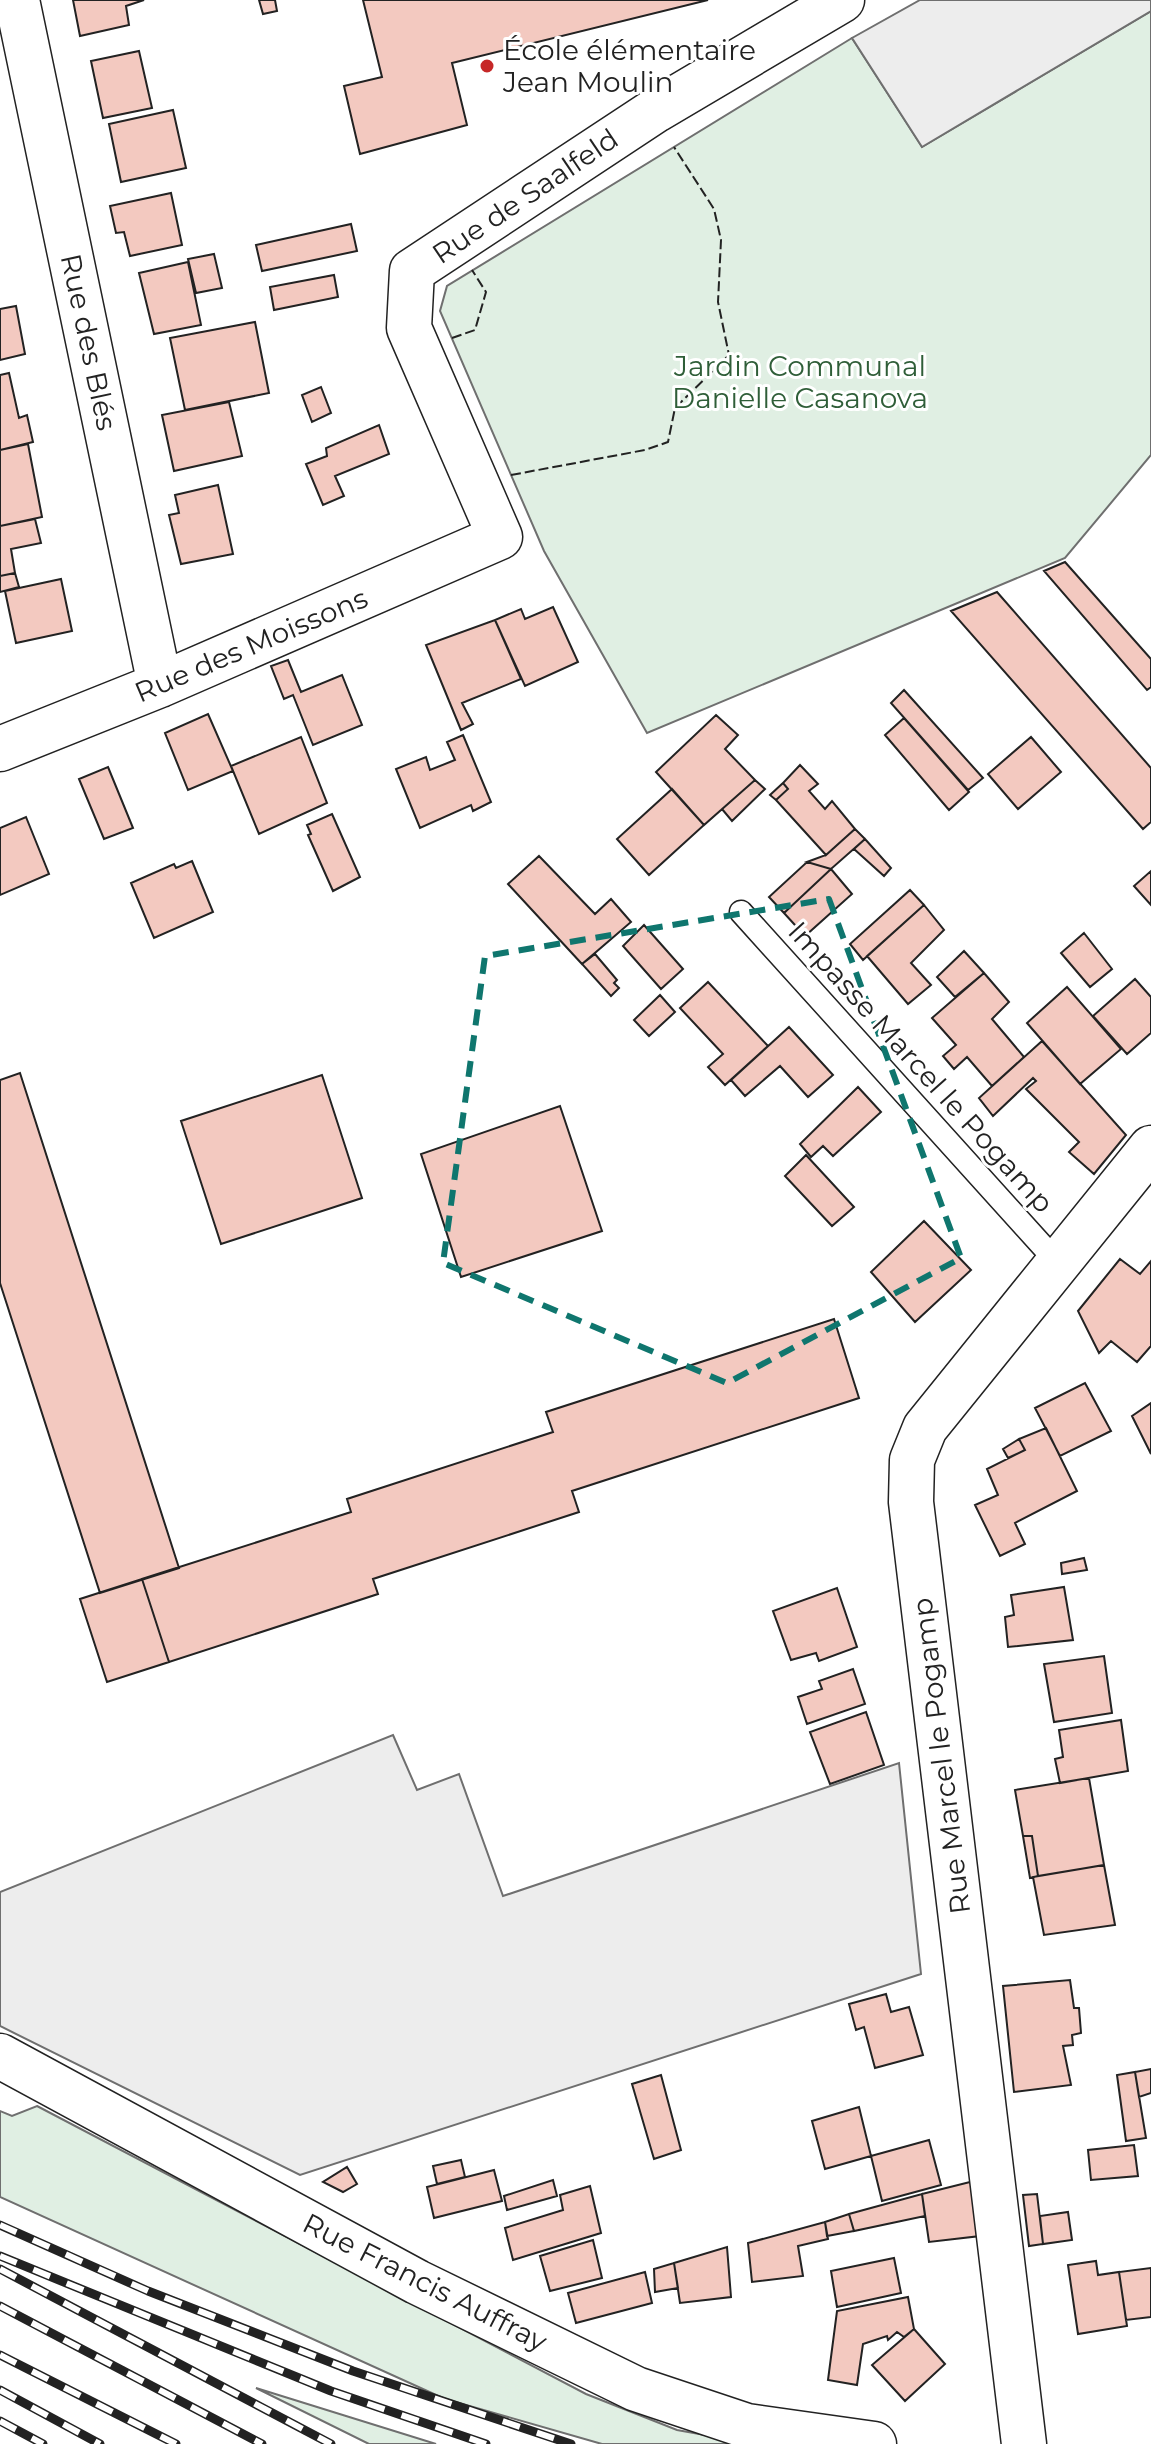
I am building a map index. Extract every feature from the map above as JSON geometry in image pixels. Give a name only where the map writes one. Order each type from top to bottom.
[{"type":"street","name":"Rue des Blés","points":[[17,0],[160,685]]},
{"type":"street","name":"Rue de Saalfeld","points":[[500,537],[409,328],[412,271],[656,110],[842,0]]},
{"type":"street","name":"Rue des Moissons","points":[[0,749],[160,685],[500,537]]},
{"type":"street","name":"Rue Marcel le Pogamp","points":[[1024,2444],[911,1502],[912,1460],[925,1428],[1151,1148]]},
{"type":"street","name":"Rue Francis Auffray","points":[[0,2056],[417,2282],[636,2389],[747,2426],[874,2444]]},
{"type":"lane","name":"Impasse Marcel le Pogamp","points":[[741,912],[1057,1262]]},
{"type":"highlighted area","points":[[829,899],[961,1258],[727,1383],[443,1263],[485,956]]},
{"type":"green space","name":"Jardin Communal Danielle Casanova","points":[[1151,11],[1151,455],[1065,558],[647,733],[544,551],[440,311],[447,286],[852,38],[922,147]]},
{"type":"green space","points":[[37,2106],[586,2394],[677,2430],[755,2444],[602,2444],[445,2399],[0,2197],[0,2111],[12,2116]]},
{"type":"green space","points":[[256,2388],[436,2444],[369,2444]]},
{"type":"shaded area","points":[[920,0],[1151,0],[1151,11],[922,147],[852,38]]},
{"type":"shaded area","points":[[393,1735],[417,1790],[459,1774],[503,1896],[899,1763],[921,1974],[300,2175],[0,2026],[0,1892]]},
{"type":"building","points":[[73,0],[144,0],[126,6],[129,25],[80,36]]},
{"type":"building","points":[[259,0],[275,0],[277,11],[263,14]]},
{"type":"building","name":"École élémentaire Jean Moulin","points":[[363,0],[708,0],[452,63],[467,125],[360,154],[344,86],[382,77]]},
{"type":"building","points":[[139,51],[152,108],[103,118],[91,61]]},
{"type":"building","points":[[173,110],[186,168],[121,182],[109,124]]},
{"type":"building","points":[[171,193],[182,245],[130,256],[124,232],[116,233],[110,206]]},
{"type":"building","points":[[351,224],[357,251],[262,271],[256,245]]},
{"type":"building","points":[[214,254],[222,288],[196,293],[188,259]]},
{"type":"building","points":[[188,262],[201,325],[154,334],[139,273]]},
{"type":"building","points":[[334,275],[338,297],[274,310],[270,287]]},
{"type":"building","points":[[16,306],[25,354],[0,360],[0,309]]},
{"type":"building","points":[[255,322],[269,393],[185,410],[170,338]]},
{"type":"building","points":[[9,373],[19,418],[27,415],[33,442],[0,450],[0,375]]},
{"type":"building","points":[[321,387],[331,413],[312,422],[302,395]]},
{"type":"building","points":[[229,402],[242,456],[174,471],[162,415]]},
{"type":"building","points":[[379,425],[389,454],[335,476],[344,496],[323,505],[306,464],[327,456],[326,448]]},
{"type":"building","points":[[28,444],[42,517],[0,526],[0,450]]},
{"type":"building","points":[[218,485],[233,554],[181,564],[169,515],[179,513],[175,495]]},
{"type":"building","points":[[35,519],[41,543],[11,549],[15,573],[0,576],[0,526]]},
{"type":"building","points":[[1065,562],[1151,659],[1151,687],[1147,690],[1044,571]]},
{"type":"building","points":[[15,573],[19,587],[0,592],[0,576]]},
{"type":"building","points":[[61,579],[72,631],[16,643],[5,591]]},
{"type":"building","points":[[997,592],[1151,768],[1151,822],[1143,829],[951,611]]},
{"type":"building","points":[[553,607],[578,662],[525,686],[495,620],[521,609],[525,619]]},
{"type":"building","points":[[495,620],[521,679],[462,703],[473,724],[461,730],[426,645]]},
{"type":"building","points":[[288,660],[301,692],[342,675],[362,725],[313,745],[293,695],[284,699],[271,666]]},
{"type":"building","points":[[904,690],[983,778],[968,790],[891,703]]},
{"type":"building","points":[[208,714],[233,771],[188,790],[165,733]]},
{"type":"building","points":[[716,715],[738,735],[725,749],[755,780],[704,825],[656,772]]},
{"type":"building","points":[[904,718],[969,792],[949,810],[885,735]]},
{"type":"building","points":[[463,735],[491,802],[473,811],[471,805],[420,828],[396,769],[426,757],[430,770],[455,760],[447,742]]},
{"type":"building","points":[[301,737],[327,803],[259,834],[231,766]]},
{"type":"building","points":[[1031,737],[1061,772],[1018,809],[988,774]]},
{"type":"building","points":[[800,765],[818,784],[809,791],[825,809],[832,801],[855,829],[826,855],[776,800],[788,789],[783,783]]},
{"type":"building","points":[[108,767],[133,828],[104,839],[79,779]]},
{"type":"building","points":[[755,780],[765,789],[732,821],[722,809]]},
{"type":"building","points":[[783,783],[788,789],[776,800],[770,795]]},
{"type":"building","points":[[672,789],[704,825],[649,875],[617,839]]},
{"type":"building","points":[[332,814],[360,877],[333,891],[308,835],[311,834],[307,825]]},
{"type":"building","points":[[26,817],[49,874],[0,895],[0,828]]},
{"type":"building","points":[[855,829],[865,839],[831,869],[807,862],[826,855]]},
{"type":"building","points":[[865,839],[891,868],[884,876],[854,849]]},
{"type":"building","points":[[539,856],[595,914],[611,899],[631,922],[582,964],[508,884]]},
{"type":"building","points":[[192,861],[213,912],[154,938],[131,883],[174,864],[176,868]]},
{"type":"building","points":[[807,862],[831,869],[784,913],[769,897]]},
{"type":"building","points":[[831,869],[852,894],[805,936],[784,913]]},
{"type":"building","points":[[1151,871],[1151,905],[1134,886]]},
{"type":"building","points":[[910,890],[924,905],[863,960],[850,944]]},
{"type":"building","points":[[924,905],[944,930],[911,963],[931,985],[908,1004],[867,956]]},
{"type":"building","points":[[644,925],[683,969],[661,989],[623,946]]},
{"type":"building","points":[[1084,933],[1112,969],[1090,987],[1061,953]]},
{"type":"building","points":[[964,951],[984,973],[955,997],[937,977]]},
{"type":"building","points":[[595,954],[617,980],[614,983],[619,988],[611,996],[582,964]]},
{"type":"building","points":[[984,973],[1009,1002],[992,1019],[1024,1057],[992,1086],[967,1057],[954,1069],[943,1056],[956,1045],[932,1018]]},
{"type":"building","points":[[1135,979],[1151,997],[1151,1033],[1127,1054],[1093,1016]]},
{"type":"building","points":[[708,982],[768,1046],[725,1085],[708,1067],[723,1054],[680,1008]]},
{"type":"building","points":[[1067,987],[1121,1049],[1080,1084],[1027,1023]]},
{"type":"building","points":[[660,995],[675,1012],[649,1036],[634,1020]]},
{"type":"building","points":[[789,1027],[833,1075],[808,1097],[780,1066],[745,1096],[731,1080]]},
{"type":"building","points":[[1042,1041],[1126,1135],[1094,1174],[1069,1152],[1079,1142],[1026,1089],[1036,1081],[1033,1078],[993,1116],[979,1098]]},
{"type":"building","points":[[20,1073],[179,1568],[100,1593],[0,1283],[0,1080]]},
{"type":"building","points":[[322,1075],[362,1198],[221,1244],[181,1121]]},
{"type":"building","points":[[858,1087],[881,1112],[833,1156],[823,1146],[811,1157],[800,1144]]},
{"type":"building","points":[[560,1106],[602,1231],[461,1277],[421,1154]]},
{"type":"building","points":[[806,1155],[854,1207],[832,1226],[785,1176]]},
{"type":"building","points":[[924,1221],[971,1270],[915,1322],[871,1272]]},
{"type":"building","points":[[1120,1259],[1140,1274],[1151,1261],[1151,1346],[1137,1362],[1111,1341],[1099,1353],[1078,1311]]},
{"type":"building","points":[[834,1319],[859,1398],[572,1491],[579,1512],[373,1579],[378,1594],[169,1662],[142,1579],[351,1512],[347,1499],[553,1432],[546,1412]]},
{"type":"building","points":[[1085,1383],[1111,1431],[1060,1456],[1035,1408]]},
{"type":"building","points":[[1151,1403],[1151,1454],[1132,1416]]},
{"type":"building","points":[[1046,1428],[1077,1491],[1015,1523],[1025,1544],[1000,1556],[975,1505],[998,1495],[987,1469],[1025,1450],[1019,1439]]},
{"type":"building","points":[[1019,1439],[1025,1450],[1008,1458],[1003,1449]]},
{"type":"building","points":[[1084,1558],[1087,1570],[1062,1574],[1061,1563]]},
{"type":"building","points":[[142,1579],[169,1662],[107,1682],[80,1599]]},
{"type":"building","points":[[1064,1587],[1073,1640],[1008,1647],[1005,1617],[1014,1615],[1011,1595]]},
{"type":"building","points":[[837,1588],[857,1647],[819,1661],[816,1653],[791,1660],[773,1611]]},
{"type":"building","points":[[1104,1656],[1112,1713],[1054,1722],[1044,1664]]},
{"type":"building","points":[[853,1669],[865,1704],[807,1724],[798,1697],[822,1689],[819,1681]]},
{"type":"building","points":[[866,1712],[884,1765],[830,1784],[810,1732]]},
{"type":"building","points":[[1121,1720],[1128,1771],[1060,1783],[1055,1759],[1063,1757],[1059,1730]]},
{"type":"building","points":[[1089,1778],[1104,1865],[1038,1876],[1032,1836],[1023,1836],[1015,1790]]},
{"type":"building","points":[[1023,1836],[1032,1836],[1038,1876],[1030,1878]]},
{"type":"building","points":[[1104,1865],[1115,1925],[1044,1935],[1033,1877]]},
{"type":"building","points":[[1070,1980],[1074,2008],[1079,2008],[1081,2033],[1072,2035],[1073,2045],[1063,2046],[1071,2085],[1014,2092],[1003,1986]]},
{"type":"building","points":[[886,1994],[891,2012],[909,2007],[923,2055],[875,2068],[864,2027],[856,2030],[849,2004]]},
{"type":"building","points":[[1151,2069],[1151,2093],[1139,2097],[1135,2072]]},
{"type":"building","points":[[1135,2072],[1146,2138],[1126,2141],[1117,2075]]},
{"type":"building","points":[[661,2075],[681,2150],[654,2159],[632,2084]]},
{"type":"building","points":[[859,2107],[871,2156],[825,2169],[812,2121]]},
{"type":"building","points":[[929,2140],[941,2185],[882,2201],[871,2156]]},
{"type":"building","points":[[1134,2145],[1138,2176],[1091,2180],[1088,2150]]},
{"type":"building","points":[[461,2160],[465,2177],[437,2184],[433,2166]]},
{"type":"building","points":[[347,2167],[357,2184],[343,2192],[323,2182]]},
{"type":"building","points":[[494,2170],[502,2201],[434,2218],[427,2187]]},
{"type":"building","points":[[553,2180],[557,2196],[507,2210],[504,2196]]},
{"type":"building","points":[[974,2181],[980,2236],[929,2242],[922,2194]]},
{"type":"building","points":[[590,2186],[601,2233],[513,2260],[505,2228],[563,2210],[560,2195]]},
{"type":"building","points":[[922,2194],[925,2216],[854,2231],[849,2214]]},
{"type":"building","points":[[1037,2194],[1043,2244],[1029,2246],[1023,2195]]},
{"type":"building","points":[[1068,2212],[1072,2240],[1043,2244],[1040,2216]]},
{"type":"building","points":[[849,2214],[854,2231],[827,2236],[825,2222]]},
{"type":"building","points":[[825,2222],[828,2239],[798,2246],[803,2276],[752,2282],[748,2243]]},
{"type":"building","points":[[593,2240],[602,2278],[550,2291],[540,2256]]},
{"type":"building","points":[[727,2247],[731,2297],[680,2303],[674,2263]]},
{"type":"building","points":[[894,2258],[901,2293],[837,2307],[831,2271]]},
{"type":"building","points":[[1096,2261],[1098,2275],[1119,2272],[1127,2326],[1078,2334],[1068,2265]]},
{"type":"building","points":[[674,2263],[678,2288],[655,2292],[654,2269]]},
{"type":"building","points":[[1151,2268],[1151,2317],[1126,2320],[1119,2272]]},
{"type":"building","points":[[645,2272],[652,2303],[576,2323],[568,2293]]},
{"type":"building","points":[[908,2297],[914,2329],[904,2337],[897,2332],[888,2340],[887,2336],[863,2344],[857,2385],[828,2380],[837,2311]]},
{"type":"building","points":[[914,2329],[945,2364],[905,2401],[872,2365]]},
{"type":"railway","points":[[0,2225],[148,2291],[353,2371],[571,2444]]},
{"type":"railway","points":[[0,2256],[331,2391],[486,2444]]},
{"type":"railway","points":[[0,2269],[331,2444]]},
{"type":"railway","points":[[0,2306],[262,2444]]},
{"type":"railway","points":[[0,2355],[176,2444]]},
{"type":"railway","points":[[0,2390],[100,2444]]},
{"type":"railway","points":[[0,2421],[43,2444]]},
{"type":"fence","points":[[511,475],[645,450],[668,442],[675,408],[729,355],[718,302],[721,240],[714,209],[674,147]]},
{"type":"fence","points":[[452,338],[475,330],[486,292],[472,270]]},
{"type":"place","name":"École élémentaire Jean Moulin","points":[[487,66]]}]
